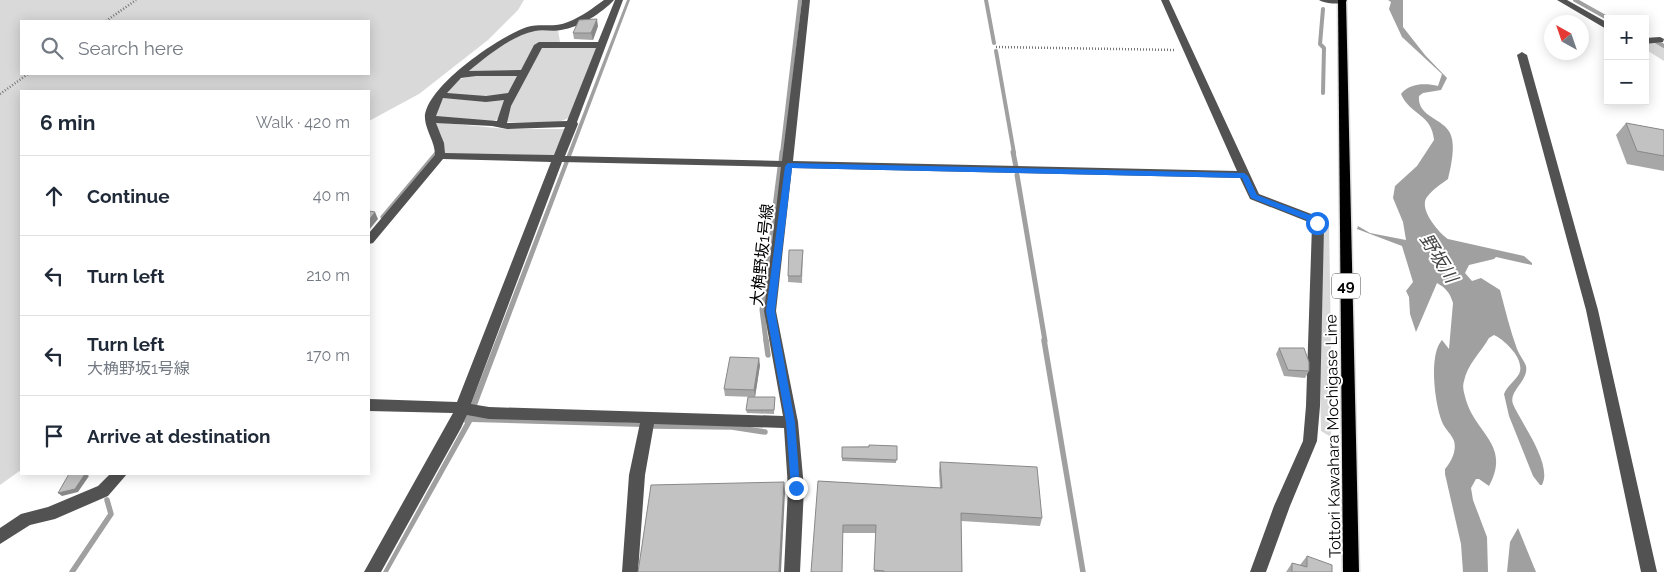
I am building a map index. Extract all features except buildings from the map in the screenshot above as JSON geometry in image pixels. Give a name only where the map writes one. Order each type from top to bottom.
[{"type":"main road","name":"Tottori Kawahara Mochigase Line","points":[[1342,0],[1352,572]]},
{"type":"street","points":[[370,239],[440,156],[438,136],[431,126],[430,119],[433,104],[460,75],[494,46],[518,33],[539,27],[564,27],[610,0]]},
{"type":"street","points":[[372,572],[456,424],[603,45],[603,21],[619,0]]},
{"type":"street","name":"大桷野坂1号線","points":[[792,572],[796,488],[791,422],[770,311],[806,0]]},
{"type":"street","points":[[1165,0],[1254,196],[1310,218],[1317,223],[1318,227],[1313,406],[1310,441],[1282,506],[1258,572]]},
{"type":"street","points":[[1323,0],[1342,0]]},
{"type":"street","points":[[1561,0],[1604,25]]},
{"type":"street","points":[[577,20],[603,21]]},
{"type":"street","points":[[1649,41],[1663,40]]},
{"type":"street","points":[[501,125],[511,96],[539,45],[603,45]]},
{"type":"street","points":[[1522,55],[1592,310],[1649,572]]},
{"type":"street","points":[[460,75],[524,73]]},
{"type":"street","points":[[441,95],[486,99],[511,96]]},
{"type":"street","points":[[430,119],[501,125],[572,124]]},
{"type":"street","points":[[440,156],[1244,176]]},
{"type":"street","points":[[370,405],[461,408],[489,413],[791,422]]},
{"type":"street","points":[[630,572],[637,475],[648,418]]},
{"type":"street","points":[[0,537],[27,519],[58,511],[103,491],[119,475]]},
{"type":"path","points":[[107,20],[136,0]]},
{"type":"path","points":[[996,47],[1187,50]]},
{"type":"path","points":[[0,94],[27,75]]},
{"type":"shaded area","points":[[0,0],[524,0],[518,10],[488,40],[419,94],[370,120],[370,90],[20,90],[20,471],[0,485]]},
{"type":"shaded area","points":[[532,30],[558,30],[560,42],[542,42],[521,72],[469,71],[502,44]]},
{"type":"shaded area","points":[[1657,41],[1664,45],[1664,61],[1649,52],[1649,42]]},
{"type":"shaded area","points":[[542,48],[598,48],[571,117],[559,122],[507,122],[509,107]]},
{"type":"shaded area","points":[[477,75],[519,75],[508,93],[495,98],[445,94],[460,79]]},
{"type":"shaded area","points":[[442,97],[505,99],[498,119],[492,121],[434,118]]},
{"type":"shaded area","points":[[434,122],[507,129],[567,129],[557,155],[553,157],[445,154],[441,135]]},
{"type":"shaded area","points":[[1308,214],[1329,222],[1331,437],[1321,431],[1322,224]]},
{"type":"water","points":[[627,0],[630,0],[473,416],[643,423],[643,427],[472,422],[388,572],[383,572],[465,423]]},
{"type":"water","name":"野坂川","points":[[1388,0],[1403,0],[1403,27],[1425,55],[1447,78],[1441,90],[1423,93],[1419,96],[1419,103],[1422,109],[1447,128],[1453,143],[1448,179],[1427,197],[1425,208],[1427,214],[1440,232],[1448,239],[1524,256],[1532,263],[1532,265],[1496,257],[1469,265],[1465,273],[1472,281],[1481,278],[1500,290],[1514,342],[1526,366],[1525,376],[1513,395],[1513,404],[1540,455],[1544,476],[1542,485],[1540,485],[1533,476],[1509,416],[1504,394],[1519,374],[1520,363],[1509,346],[1494,335],[1489,338],[1471,364],[1463,386],[1471,412],[1490,440],[1496,460],[1495,472],[1489,486],[1476,479],[1471,488],[1473,500],[1487,537],[1488,572],[1463,572],[1461,544],[1445,474],[1445,469],[1453,456],[1455,445],[1440,416],[1435,394],[1434,369],[1435,357],[1442,340],[1449,349],[1452,299],[1447,291],[1437,283],[1416,332],[1410,314],[1409,297],[1406,291],[1413,282],[1402,246],[1357,229],[1358,226],[1370,233],[1406,240],[1403,222],[1393,198],[1395,186],[1417,166],[1434,140],[1429,125],[1405,101],[1401,94],[1404,90],[1413,86],[1428,84],[1438,86],[1442,74],[1402,37],[1389,9],[1391,2]]},
{"type":"water","points":[[1518,528],[1536,572],[1507,572],[1510,542]]},
{"type":"waterway","points":[[782,153],[800,0]]},
{"type":"waterway","points":[[986,0],[994,43]]},
{"type":"waterway","points":[[1575,0],[1604,16]]},
{"type":"waterway","points":[[1323,9],[1320,44],[1324,48],[1323,93]]},
{"type":"waterway","points":[[1657,42],[1664,46]]},
{"type":"waterway","points":[[996,51],[1014,153]]},
{"type":"waterway","points":[[781,162],[782,152]]},
{"type":"waterway","points":[[1013,152],[1016,167]]},
{"type":"waterway","points":[[383,217],[436,154]]},
{"type":"waterway","points":[[766,341],[762,310],[780,167]]},
{"type":"waterway","points":[[1017,175],[1045,341]]},
{"type":"waterway","points":[[766,340],[768,355]]},
{"type":"waterway","points":[[1044,340],[1083,572]]},
{"type":"waterway","points":[[654,426],[732,427],[765,432]]},
{"type":"waterway","points":[[72,572],[111,514],[107,500]]},
{"type":"route","points":[[796,488],[791,422],[770,311],[788,166],[1244,176],[1254,196],[1310,218],[1317,223]]}]
